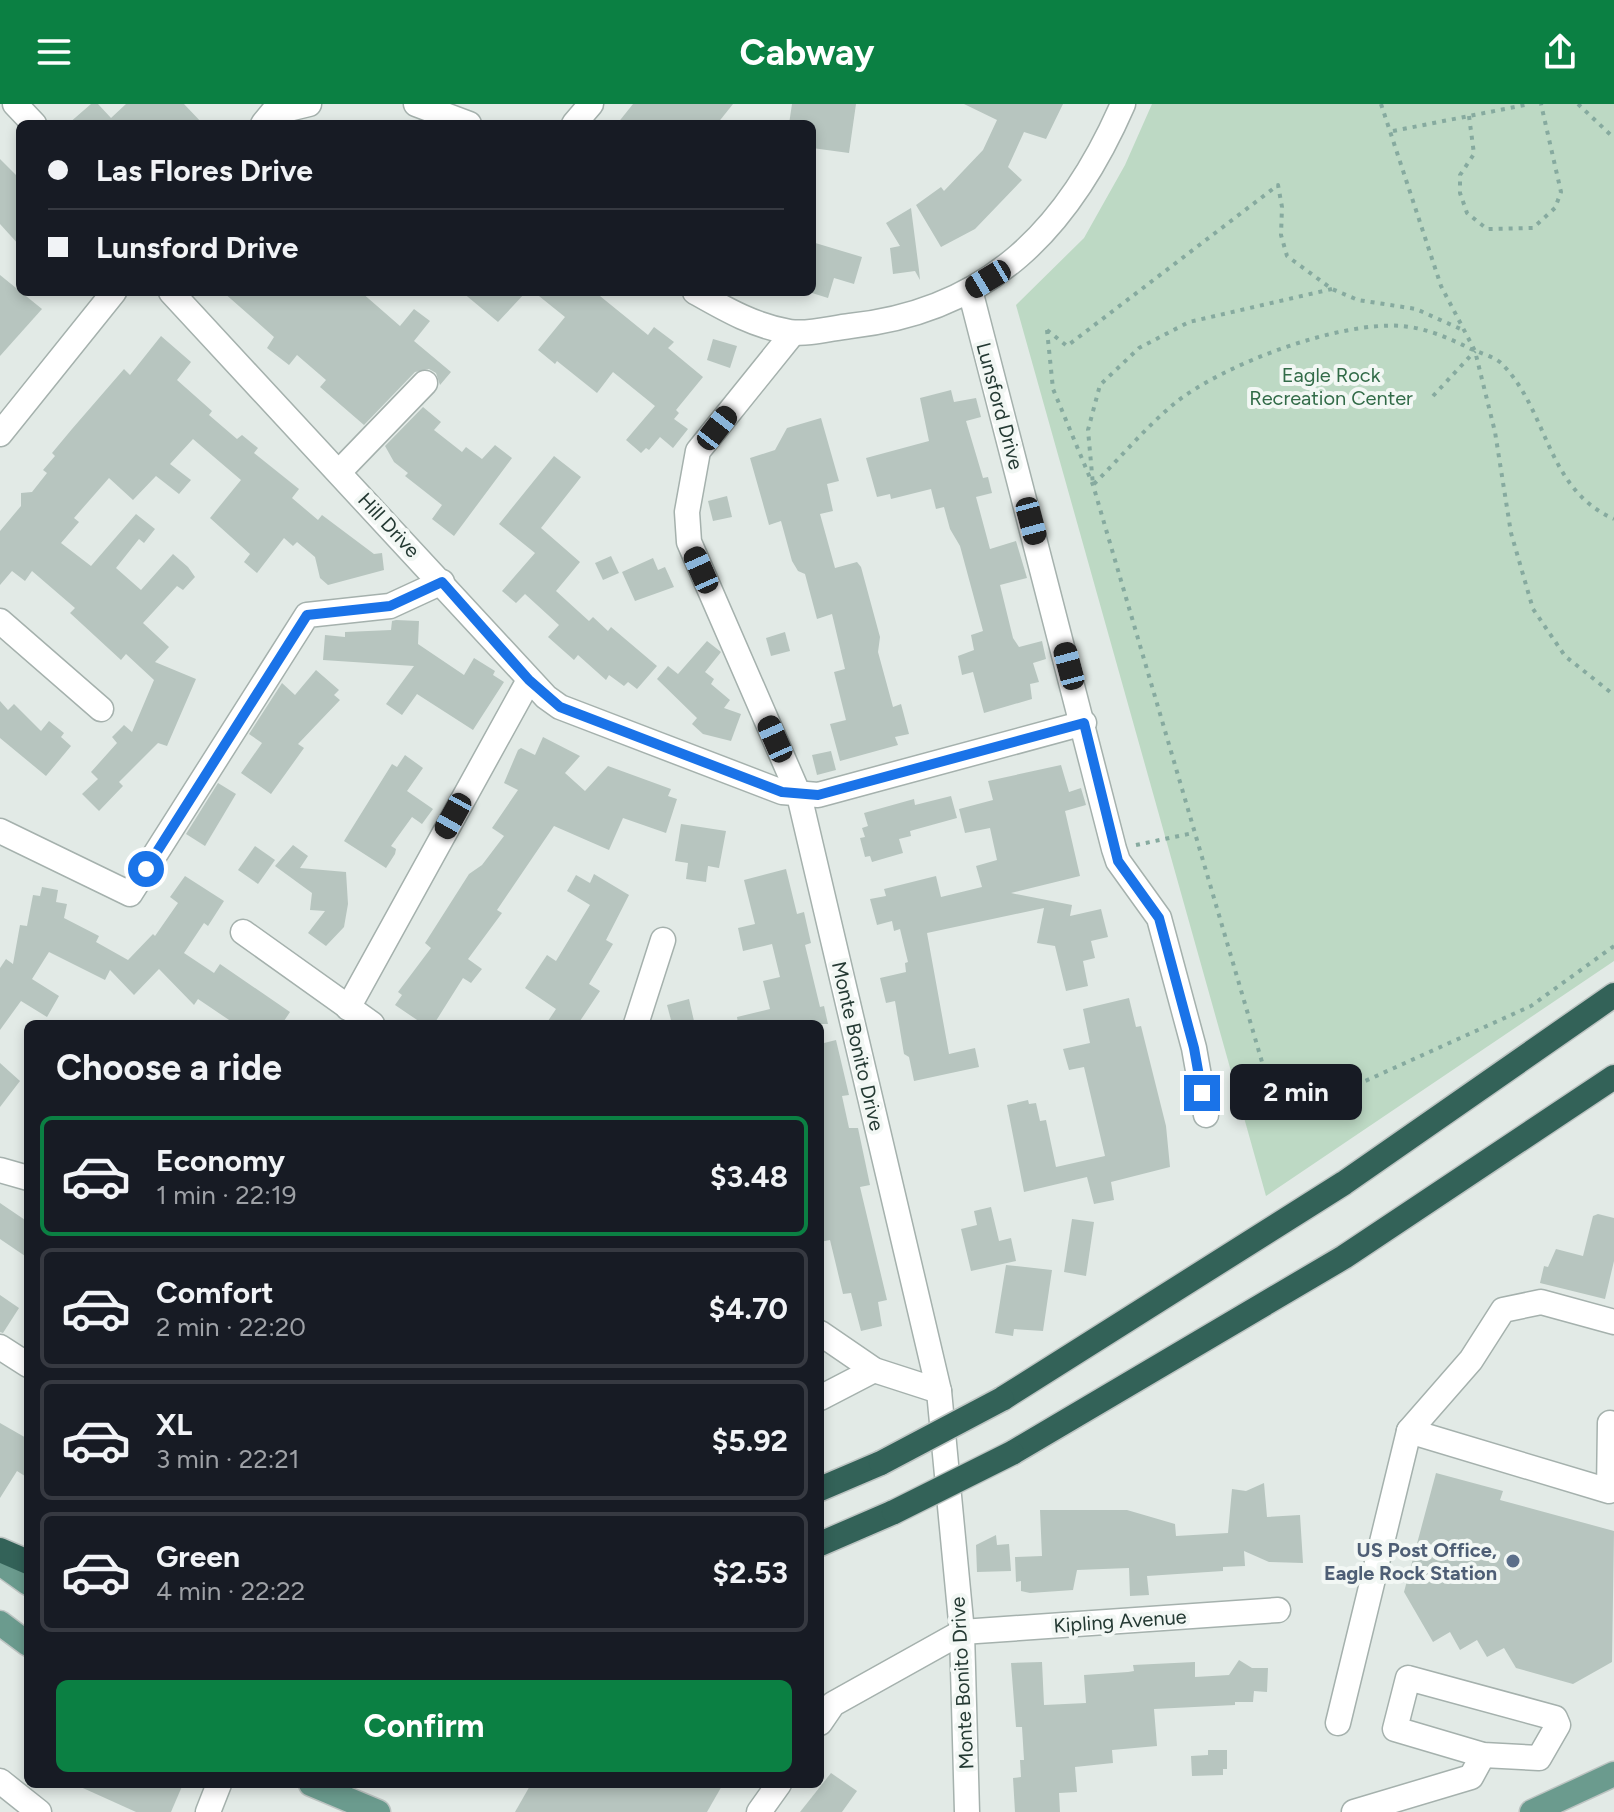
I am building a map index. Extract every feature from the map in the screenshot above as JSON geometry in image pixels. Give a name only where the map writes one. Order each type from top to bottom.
[{"type":"highway","points":[[824,1487],[881,1463],[1002,1399],[1344,1183],[1614,995]]},
{"type":"highway","points":[[824,1542],[894,1512],[1012,1453],[1344,1257],[1614,1077]]},
{"type":"highway","points":[[0,1550],[24,1560]]},
{"type":"main road","points":[[0,1563],[24,1580]]},
{"type":"main road","points":[[0,1623],[24,1641]]},
{"type":"main road","points":[[1532,1812],[1614,1774]]},
{"type":"main road","points":[[324,1788],[378,1812]]},
{"type":"street","points":[[15,104],[30,120]]},
{"type":"street","points":[[272,114],[309,104]]},
{"type":"street","points":[[416,104],[458,120]]},
{"type":"street","points":[[577,120],[591,104]]},
{"type":"street","points":[[702,296],[747,320],[793,333],[880,323],[947,303],[1006,268],[1054,222],[1091,173],[1123,104]]},
{"type":"street","name":"Lunsford Drive","points":[[970,290],[1118,861],[1159,918],[1194,1048],[1206,1115]]},
{"type":"street","points":[[0,434],[111,296]]},
{"type":"street","name":"Hill Drive","points":[[175,296],[442,582],[529,680],[560,707],[782,792],[799,795],[818,795],[1084,723]]},
{"type":"street","name":"Monte Bonito Drive","points":[[793,333],[698,451],[687,512],[689,542],[799,795],[939,1391],[962,1632],[967,1812]]},
{"type":"street","points":[[339,472],[425,383]]},
{"type":"street","points":[[0,831],[130,894],[307,615],[390,606],[442,582]]},
{"type":"street","points":[[0,621],[101,709]]},
{"type":"street","points":[[348,1008],[529,680]]},
{"type":"street","points":[[243,932],[366,1020]]},
{"type":"street","points":[[637,1020],[663,940]]},
{"type":"street","points":[[0,1170],[24,1177]]},
{"type":"street","points":[[1338,1723],[1409,1431],[1471,1360],[1503,1310],[1541,1302],[1614,1322]]},
{"type":"street","points":[[824,1336],[874,1370],[939,1391]]},
{"type":"street","points":[[0,1347],[24,1362]]},
{"type":"street","points":[[824,1396],[874,1370]]},
{"type":"street","points":[[1409,1431],[1609,1491],[1610,1423]]},
{"type":"street","name":"Kipling Avenue","points":[[962,1632],[1278,1610]]},
{"type":"street","points":[[824,1717],[833,1704],[962,1632]]},
{"type":"street","points":[[1408,1678],[1555,1718],[1558,1725],[1539,1758],[1483,1755],[1395,1729],[1408,1678]]},
{"type":"street","points":[[1354,1812],[1471,1777],[1483,1755]]},
{"type":"street","points":[[0,1781],[39,1812]]},
{"type":"street","points":[[208,1812],[217,1788]]},
{"type":"street","points":[[759,1812],[776,1788]]},
{"type":"path","points":[[1381,104],[1393,131],[1441,286],[1475,351],[1495,432],[1511,533],[1533,609],[1565,656],[1614,695]]},
{"type":"path","points":[[1393,131],[1530,104]]},
{"type":"path","points":[[1469,116],[1474,154],[1460,175],[1460,193],[1467,213],[1487,229],[1503,232],[1533,228],[1555,208],[1561,192],[1541,104]]},
{"type":"path","points":[[1578,104],[1614,138]]},
{"type":"path","points":[[1467,332],[1416,309],[1358,300],[1332,289],[1287,256],[1281,235],[1282,207],[1278,185],[1067,346],[1047,330],[1053,389],[1093,485],[1279,1120],[1531,1006],[1614,946]]},
{"type":"path","points":[[1093,485],[1088,430],[1100,385],[1139,348],[1189,322],[1332,289]]},
{"type":"path","points":[[1093,485],[1176,403],[1241,366],[1318,337],[1368,327],[1403,326],[1447,337],[1502,363],[1575,494],[1614,519]]},
{"type":"path","points":[[1433,396],[1475,351]]},
{"type":"path","points":[[1127,846],[1193,833]]},
{"type":"green space","name":"Eagle Rock Recreation Center","points":[[1152,104],[1614,104],[1614,961],[1266,1196],[1016,305],[1084,238],[1125,165]]},
{"type":"building","points":[[91,104],[98,104],[111,118],[126,104],[184,104],[199,120],[73,120]]},
{"type":"building","points":[[633,104],[733,104],[720,120],[620,120]]},
{"type":"building","points":[[792,104],[856,104],[849,153],[816,149],[816,120],[790,120]]},
{"type":"building","points":[[964,104],[1063,104],[1046,139],[1024,132],[1008,167],[1022,180],[975,229],[941,247],[916,205],[941,187],[944,191],[983,150],[997,120]]},
{"type":"building","points":[[0,159],[16,175],[16,242],[0,224]]},
{"type":"building","points":[[911,208],[920,280],[915,271],[893,274],[890,248],[900,246],[886,223]]},
{"type":"building","points":[[816,243],[862,257],[854,284],[834,278],[828,298],[816,294]]},
{"type":"building","points":[[0,275],[16,288],[16,296],[26,296],[42,309],[0,356]]},
{"type":"building","points":[[228,296],[366,296],[400,326],[414,309],[430,321],[414,341],[451,372],[440,385],[436,373],[429,369],[415,372],[364,425],[320,387],[326,380],[297,355],[289,365],[267,348],[274,337]]},
{"type":"building","points":[[467,296],[522,296],[498,322]]},
{"type":"building","points":[[539,296],[600,296],[648,335],[654,327],[674,342],[668,348],[703,377],[676,410],[679,413],[674,419],[688,429],[673,448],[660,437],[649,450],[646,448],[641,453],[626,440],[655,406],[613,372],[597,393],[538,350],[565,317]]},
{"type":"building","points":[[161,336],[191,362],[177,380],[212,411],[209,415],[237,439],[242,435],[258,448],[254,453],[299,489],[292,498],[318,520],[322,515],[374,554],[382,553],[384,570],[328,585],[320,578],[315,557],[297,542],[293,546],[284,538],[257,573],[244,562],[250,554],[210,518],[241,480],[193,439],[170,464],[191,480],[179,494],[156,476],[133,500],[109,478],[74,518],[79,522],[61,543],[91,566],[136,514],[155,529],[144,543],[139,539],[116,568],[141,590],[173,554],[188,567],[195,577],[183,590],[177,586],[143,623],[169,647],[155,662],[196,679],[167,746],[158,743],[119,782],[123,786],[99,811],[82,794],[98,779],[91,772],[117,743],[112,737],[124,725],[132,732],[154,680],[126,654],[121,660],[70,613],[75,608],[32,571],[25,581],[12,571],[0,585],[0,531],[21,506],[21,493],[32,492],[47,473],[43,470],[55,456],[52,453],[124,369],[130,375]]},
{"type":"building","points":[[713,339],[737,346],[730,368],[707,360]]},
{"type":"building","points":[[951,390],[954,402],[976,398],[981,417],[966,421],[983,478],[988,477],[992,493],[976,497],[990,549],[1016,541],[1027,578],[1000,585],[1013,638],[1019,647],[1042,641],[1046,659],[1033,663],[1039,682],[1030,684],[1032,699],[984,713],[973,672],[962,675],[958,656],[974,650],[971,635],[983,631],[960,546],[950,529],[944,507],[936,509],[931,489],[891,499],[890,494],[877,497],[866,458],[929,441],[920,398]]},
{"type":"building","points":[[423,407],[441,422],[434,430],[462,452],[466,447],[482,459],[495,445],[512,458],[454,536],[432,519],[442,505],[405,476],[408,473],[394,462],[385,446]]},
{"type":"building","points":[[821,418],[839,481],[827,484],[833,511],[820,514],[835,568],[857,562],[861,567],[880,637],[878,652],[893,707],[901,704],[909,734],[895,737],[898,745],[840,761],[830,724],[846,720],[834,672],[845,669],[832,614],[817,619],[805,574],[798,571],[792,561],[781,521],[769,525],[750,458],[775,450],[787,428]]},
{"type":"building","points":[[554,456],[581,477],[541,528],[580,562],[556,591],[589,621],[593,617],[608,631],[611,627],[657,666],[637,689],[628,682],[624,686],[609,675],[606,680],[578,655],[574,660],[548,637],[559,625],[525,594],[516,603],[502,591],[535,553],[499,524]]},
{"type":"building","points":[[727,496],[732,517],[713,521],[708,501]]},
{"type":"building","points":[[611,556],[619,573],[603,580],[595,563]]},
{"type":"building","points":[[653,558],[658,570],[665,567],[674,587],[635,601],[622,572]]},
{"type":"building","points":[[392,621],[419,621],[418,644],[464,675],[474,658],[495,671],[493,675],[504,682],[473,730],[417,694],[402,715],[386,704],[414,666],[323,660],[325,635],[345,637],[345,632],[391,630]]},
{"type":"building","points":[[785,632],[790,651],[771,656],[766,638]]},
{"type":"building","points":[[707,641],[721,652],[705,672],[714,679],[711,684],[730,700],[724,708],[741,714],[731,741],[703,734],[692,724],[697,718],[657,679],[668,666],[678,674]]},
{"type":"building","points":[[316,670],[339,690],[334,695],[340,700],[298,744],[304,748],[271,794],[241,773],[262,743],[249,734],[282,683],[295,695]]},
{"type":"building","points":[[0,701],[8,710],[14,704],[41,731],[49,721],[64,733],[61,737],[71,746],[46,776],[0,738]]},
{"type":"building","points":[[543,737],[580,756],[565,773],[585,791],[608,766],[671,789],[668,796],[677,799],[666,833],[623,818],[609,850],[554,826],[497,910],[502,913],[468,959],[482,969],[471,983],[463,978],[437,1020],[417,1020],[395,1005],[402,995],[398,992],[431,948],[425,943],[469,874],[482,865],[504,836],[492,828],[518,790],[504,783],[518,750],[521,748],[535,755]]},
{"type":"building","points":[[831,751],[836,770],[817,775],[812,755]]},
{"type":"building","points":[[405,755],[423,768],[407,791],[433,809],[422,824],[412,817],[391,846],[396,849],[395,854],[386,868],[344,841],[392,764],[397,767]]},
{"type":"building","points":[[1061,765],[1069,792],[1081,788],[1086,805],[1065,811],[1080,876],[1011,893],[1072,905],[1070,916],[1101,909],[1108,937],[1091,941],[1095,958],[1083,961],[1088,986],[1066,991],[1055,946],[1037,943],[1044,908],[927,933],[949,1054],[975,1048],[979,1067],[914,1081],[909,1057],[904,1054],[895,1001],[886,1003],[880,978],[906,972],[905,963],[908,962],[900,929],[894,931],[892,921],[877,925],[870,899],[886,896],[884,889],[936,876],[941,897],[982,887],[976,866],[997,860],[990,828],[965,833],[959,809],[993,800],[988,781]]},
{"type":"building","points":[[218,783],[236,794],[205,846],[186,834]]},
{"type":"building","points":[[951,796],[957,818],[910,831],[911,836],[899,839],[903,853],[872,862],[870,856],[865,857],[860,838],[865,837],[862,828],[868,826],[864,813],[914,799],[915,805]]},
{"type":"building","points":[[681,824],[726,831],[719,868],[708,866],[706,882],[686,879],[688,863],[675,861]]},
{"type":"building","points":[[293,845],[308,856],[300,868],[346,872],[348,904],[344,927],[326,946],[308,933],[325,911],[310,910],[312,893],[275,866]]},
{"type":"building","points":[[255,846],[275,860],[258,884],[238,870]]},
{"type":"building","points":[[786,869],[797,914],[804,912],[811,943],[805,945],[820,1007],[824,1006],[828,1024],[824,1024],[824,1020],[737,1020],[737,1017],[770,1009],[763,981],[780,977],[772,944],[743,951],[738,928],[755,924],[744,880]]},
{"type":"building","points":[[594,874],[629,895],[606,940],[613,944],[589,984],[600,991],[581,1020],[549,1020],[556,1009],[525,988],[547,955],[556,961],[590,905],[567,891],[576,875],[590,883]]},
{"type":"building","points":[[185,876],[224,901],[208,926],[204,923],[184,953],[214,973],[220,964],[290,1012],[285,1020],[229,1020],[198,999],[194,1005],[159,969],[134,995],[110,970],[105,980],[49,952],[32,979],[59,996],[47,1017],[21,1001],[0,1030],[0,968],[6,959],[13,964],[20,925],[27,926],[33,895],[40,896],[42,887],[58,890],[56,902],[67,904],[64,918],[99,936],[96,942],[128,960],[153,934],[155,936],[178,903],[170,897]]},
{"type":"building","points":[[1129,998],[1136,1027],[1141,1026],[1166,1126],[1170,1167],[1111,1182],[1114,1200],[1094,1204],[1087,1177],[1024,1192],[1007,1105],[1028,1100],[1029,1104],[1036,1103],[1040,1121],[1046,1120],[1056,1167],[1105,1156],[1084,1067],[1069,1070],[1063,1049],[1090,1043],[1083,1009]]},
{"type":"building","points":[[689,999],[694,1020],[671,1020],[667,1005]]},
{"type":"building","points":[[836,1040],[849,1095],[842,1096],[849,1128],[858,1128],[870,1185],[860,1187],[887,1300],[878,1302],[882,1326],[861,1331],[851,1293],[843,1294],[830,1240],[824,1241],[824,1043]]},
{"type":"building","points":[[0,1063],[20,1081],[0,1107]]},
{"type":"building","points":[[0,1203],[24,1219],[24,1255],[0,1239]]},
{"type":"building","points":[[991,1207],[999,1241],[1011,1238],[1016,1261],[971,1271],[961,1229],[977,1225],[974,1211]]},
{"type":"building","points":[[1598,1214],[1614,1218],[1614,1261],[1605,1299],[1540,1283],[1544,1266],[1548,1267],[1556,1249],[1583,1256],[1593,1216]]},
{"type":"building","points":[[1072,1219],[1094,1222],[1086,1276],[1064,1272]]},
{"type":"building","points":[[1006,1265],[1052,1270],[1043,1331],[1014,1329],[1013,1336],[995,1333]]},
{"type":"building","points":[[0,1295],[19,1308],[3,1333],[0,1332]]},
{"type":"building","points":[[0,1423],[24,1437],[24,1475],[17,1471],[0,1498]]},
{"type":"building","name":"US Post Office, Eagle Rock Station","points":[[1436,1473],[1503,1491],[1500,1500],[1614,1531],[1612,1662],[1573,1684],[1516,1668],[1504,1648],[1487,1657],[1477,1640],[1460,1650],[1450,1632],[1433,1642],[1404,1592]]},
{"type":"building","points":[[1264,1483],[1267,1517],[1300,1515],[1303,1563],[1269,1562],[1244,1551],[1245,1566],[1223,1567],[1223,1571],[1147,1576],[1149,1595],[1130,1596],[1129,1568],[1077,1570],[1073,1590],[1030,1593],[1021,1591],[1021,1581],[1016,1582],[1015,1557],[1042,1556],[1040,1510],[1127,1510],[1175,1524],[1176,1536],[1228,1533],[1232,1489],[1246,1491]]},
{"type":"building","points":[[996,1535],[997,1545],[1009,1544],[1011,1571],[977,1572],[976,1545]]},
{"type":"building","points":[[1239,1660],[1252,1668],[1268,1668],[1267,1692],[1254,1691],[1253,1702],[1154,1709],[1157,1746],[1112,1750],[1113,1763],[1075,1767],[1077,1792],[1059,1793],[1060,1812],[1015,1812],[1013,1778],[1021,1777],[1020,1760],[1024,1760],[1022,1727],[1016,1727],[1011,1663],[1042,1662],[1044,1705],[1086,1703],[1084,1675],[1134,1671],[1133,1665],[1195,1662],[1195,1677],[1229,1675]]},
{"type":"building","points":[[1208,1750],[1227,1750],[1227,1769],[1223,1769],[1223,1775],[1192,1776],[1191,1756],[1208,1755]]},
{"type":"building","points":[[831,1773],[857,1791],[842,1812],[800,1812],[819,1788],[824,1788],[824,1782]]},
{"type":"building","points":[[83,1788],[181,1788],[171,1812],[136,1812]]},
{"type":"building","points":[[529,1788],[721,1788],[707,1812],[515,1812]]},
{"type":"place","name":"US Post Office, Eagle Rock Station","points":[[1513,1561]]},
{"type":"route","points":[[146,869],[307,615],[390,606],[442,582],[529,680],[560,707],[782,792],[818,795],[1084,723],[1118,861],[1159,918],[1194,1048],[1202,1093]]}]
